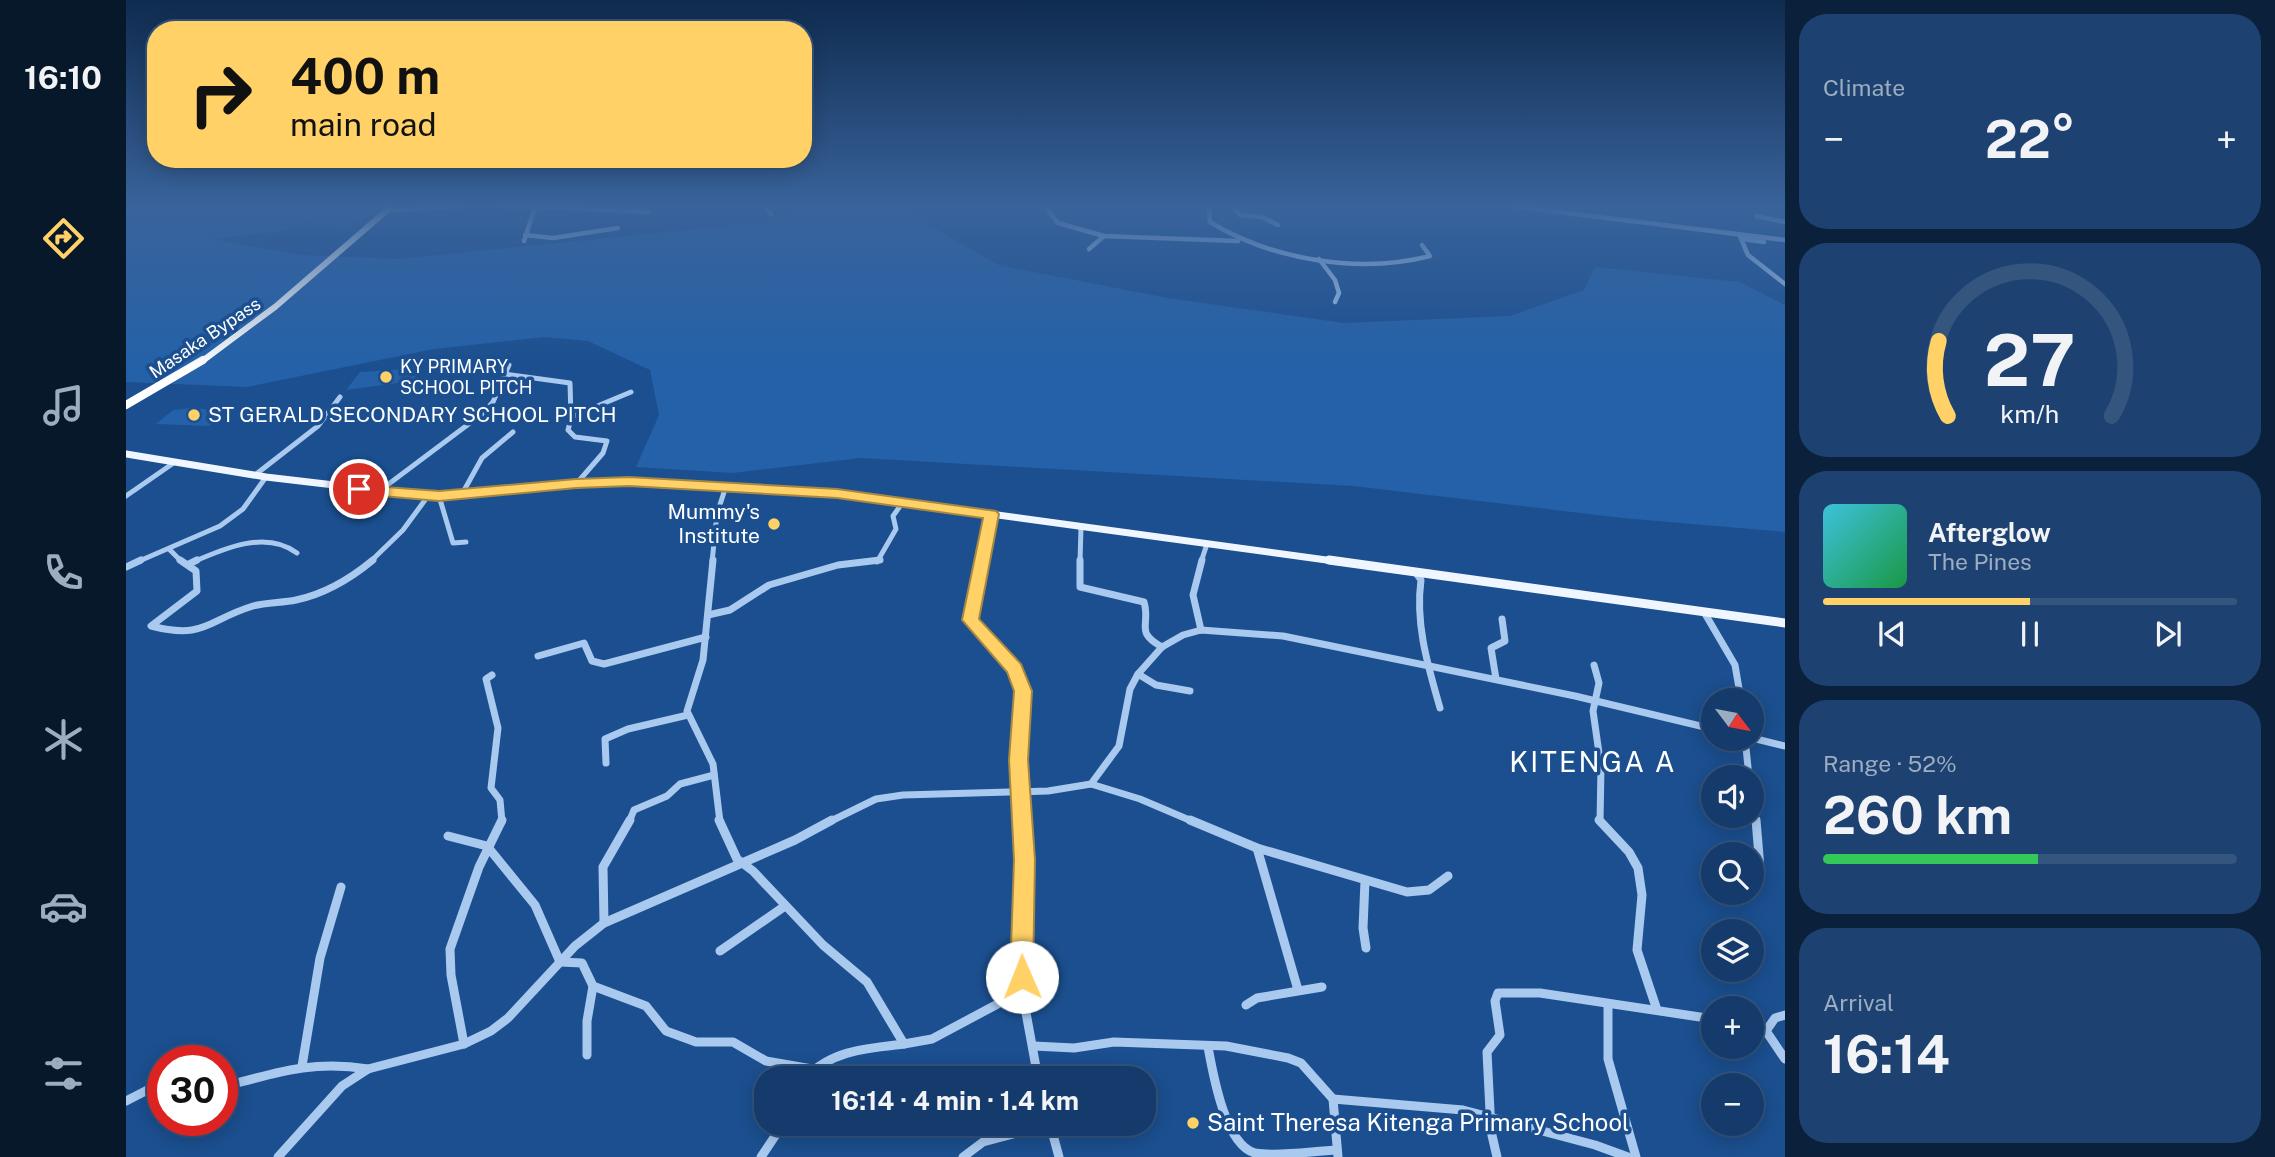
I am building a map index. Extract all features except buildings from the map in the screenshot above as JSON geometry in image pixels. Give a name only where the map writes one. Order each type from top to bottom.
[{"type":"highway","name":"Masaka Bypass","points":[[126,405],[210,356],[263,316],[328,260]]},
{"type":"main road","points":[[126,454],[266,477],[428,496],[576,483],[726,486],[837,493],[1785,623]]},
{"type":"street","points":[[1320,260],[1335,280],[1339,293],[1335,302]]},
{"type":"street","points":[[1341,260],[1406,263],[1416,260]]},
{"type":"street","points":[[1752,260],[1785,284]]},
{"type":"street","points":[[378,492],[482,414],[493,402],[509,365]]},
{"type":"street","points":[[505,374],[570,381],[571,417],[568,427],[573,436],[607,441],[599,458],[576,483]]},
{"type":"street","points":[[571,417],[631,392]]},
{"type":"street","points":[[255,475],[318,426],[340,397]]},
{"type":"street","points":[[462,495],[482,458],[513,432]]},
{"type":"street","points":[[126,496],[175,462]]},
{"type":"street","points":[[126,567],[233,517],[243,509],[266,477]]},
{"type":"street","points":[[726,486],[717,514],[706,637],[698,684],[688,715],[710,757],[719,819],[733,851],[743,863],[867,982],[904,1044]]},
{"type":"street","points":[[169,549],[173,556],[190,564],[198,575],[195,594],[151,626],[195,634],[255,606],[304,598],[336,585],[380,557],[404,531],[428,496]]},
{"type":"street","points":[[439,496],[453,542],[466,542]]},
{"type":"street","points":[[708,615],[730,610],[769,585],[838,565],[879,562],[896,529],[893,516],[904,502]]},
{"type":"street","points":[[991,514],[970,620],[1005,657],[1021,679],[1019,790],[1024,860],[1022,991],[1036,1066]]},
{"type":"street","points":[[1081,527],[1080,587],[1144,602],[1147,607],[1144,632],[1148,639],[1162,647]]},
{"type":"street","points":[[190,564],[221,550],[259,542],[289,546],[297,553]]},
{"type":"street","points":[[1201,630],[1192,595],[1193,582],[1207,544]]},
{"type":"street","points":[[1416,573],[1421,580],[1418,603],[1428,666],[1440,708]]},
{"type":"street","points":[[1703,612],[1731,657],[1742,688]]},
{"type":"street","points":[[1496,679],[1490,651],[1493,646],[1505,641],[1502,618]]},
{"type":"street","points":[[1091,784],[1119,746],[1130,689],[1138,674],[1162,647],[1183,635],[1201,630],[1283,636],[1594,700],[1701,726]]},
{"type":"street","points":[[538,656],[584,643],[592,661],[604,664],[706,637]]},
{"type":"street","points":[[1594,665],[1599,683],[1594,700],[1601,767],[1598,818],[1603,827],[1629,852],[1638,868],[1642,895],[1637,950],[1656,1007]]},
{"type":"street","points":[[1138,674],[1146,681],[1170,690],[1190,691]]},
{"type":"street","points":[[464,1044],[451,975],[450,949],[479,867],[503,819],[499,800],[491,788],[498,728],[485,686],[486,679],[492,675]]},
{"type":"street","points":[[606,763],[605,739],[628,729],[688,715]]},
{"type":"street","points":[[1764,741],[1785,746]]},
{"type":"street","points":[[604,923],[605,862],[623,836],[634,810],[667,796],[680,783],[714,775]]},
{"type":"street","points":[[278,1157],[342,1086],[368,1069],[478,1039],[508,1018],[589,933],[604,923],[743,863],[876,799],[903,794],[1056,790],[1091,784],[1140,799],[1257,848],[1407,892],[1426,893],[1436,889],[1448,876]]},
{"type":"street","points":[[448,836],[465,843],[482,843],[489,849],[535,905],[560,962]]},
{"type":"street","points":[[1257,848],[1298,990]]},
{"type":"street","points":[[1365,881],[1363,928],[1366,947]]},
{"type":"street","points":[[302,1066],[320,958],[341,887]]},
{"type":"street","points":[[720,951],[785,906]]},
{"type":"street","points":[[560,962],[582,963],[593,986],[587,1021],[586,1055]]},
{"type":"street","points":[[593,986],[646,1006],[666,1031],[696,1042],[733,1042],[766,1061],[784,1066]]},
{"type":"street","points":[[1246,1005],[1257,998],[1322,987]]},
{"type":"street","points":[[822,1066],[843,1055],[932,1040],[1022,991]]},
{"type":"street","points":[[1497,1157],[1490,1133],[1492,1096],[1487,1052],[1498,1040],[1500,1028],[1495,996],[1503,992],[1569,996],[1608,1006],[1656,1007],[1701,1016]]},
{"type":"street","points":[[1608,1006],[1608,1059],[1636,1157]]},
{"type":"street","points":[[1785,1015],[1775,1018],[1766,1031],[1785,1059]]},
{"type":"street","points":[[1034,1046],[1074,1048],[1114,1042],[1226,1046],[1301,1063],[1333,1099],[1337,1154],[1254,1153],[1241,1145],[1222,1101],[1208,1047]]},
{"type":"street","points":[[238,1083],[302,1066],[335,1065],[368,1069]]},
{"type":"street","points":[[126,1101],[147,1090]]},
{"type":"street","points":[[1333,1099],[1426,1105],[1489,1116],[1595,1145],[1628,1157]]},
{"type":"street","points":[[761,1157],[775,1136]]},
{"type":"street","points":[[963,1157],[971,1148],[983,1142],[1005,1136]]},
{"type":"street","points":[[1053,1136],[1059,1157]]},
{"type":"shaded area","points":[[126,260],[989,260],[998,265],[1168,298],[1344,323],[1510,316],[1584,290],[1595,267],[1740,282],[1785,305],[1785,532],[1622,518],[1353,486],[861,458],[733,473],[636,467],[659,415],[650,370],[588,341],[544,337],[434,349],[247,387],[126,382]]},
{"type":"shaded area","name":"KY PRIMARY SCHOOL PITCH","points":[[421,368],[413,381],[346,390],[360,372]]},
{"type":"shaded area","name":"ST GERALD SECONDARY SCHOOL PITCH","points":[[192,408],[225,411],[209,426],[156,424],[173,410]]},
{"type":"place","name":"KY PRIMARY SCHOOL PITCH","points":[[386,377]]},
{"type":"place","name":"ST GERALD SECONDARY SCHOOL PITCH","points":[[194,415]]},
{"type":"place","name":"Mummy's Institute","points":[[774,524]]},
{"type":"place","name":"Saint Theresa Kitenga Primary School","points":[[1193,1123]]},
{"type":"district","name":"KITENGA A","points":[[1593,762]]},
{"type":"route","points":[[359,489],[439,496],[576,483],[629,482],[837,493],[991,514],[970,620],[976,630],[1015,669],[1021,679],[1023,691],[1018,760],[1025,887],[1021,943],[1022,977]]}]
